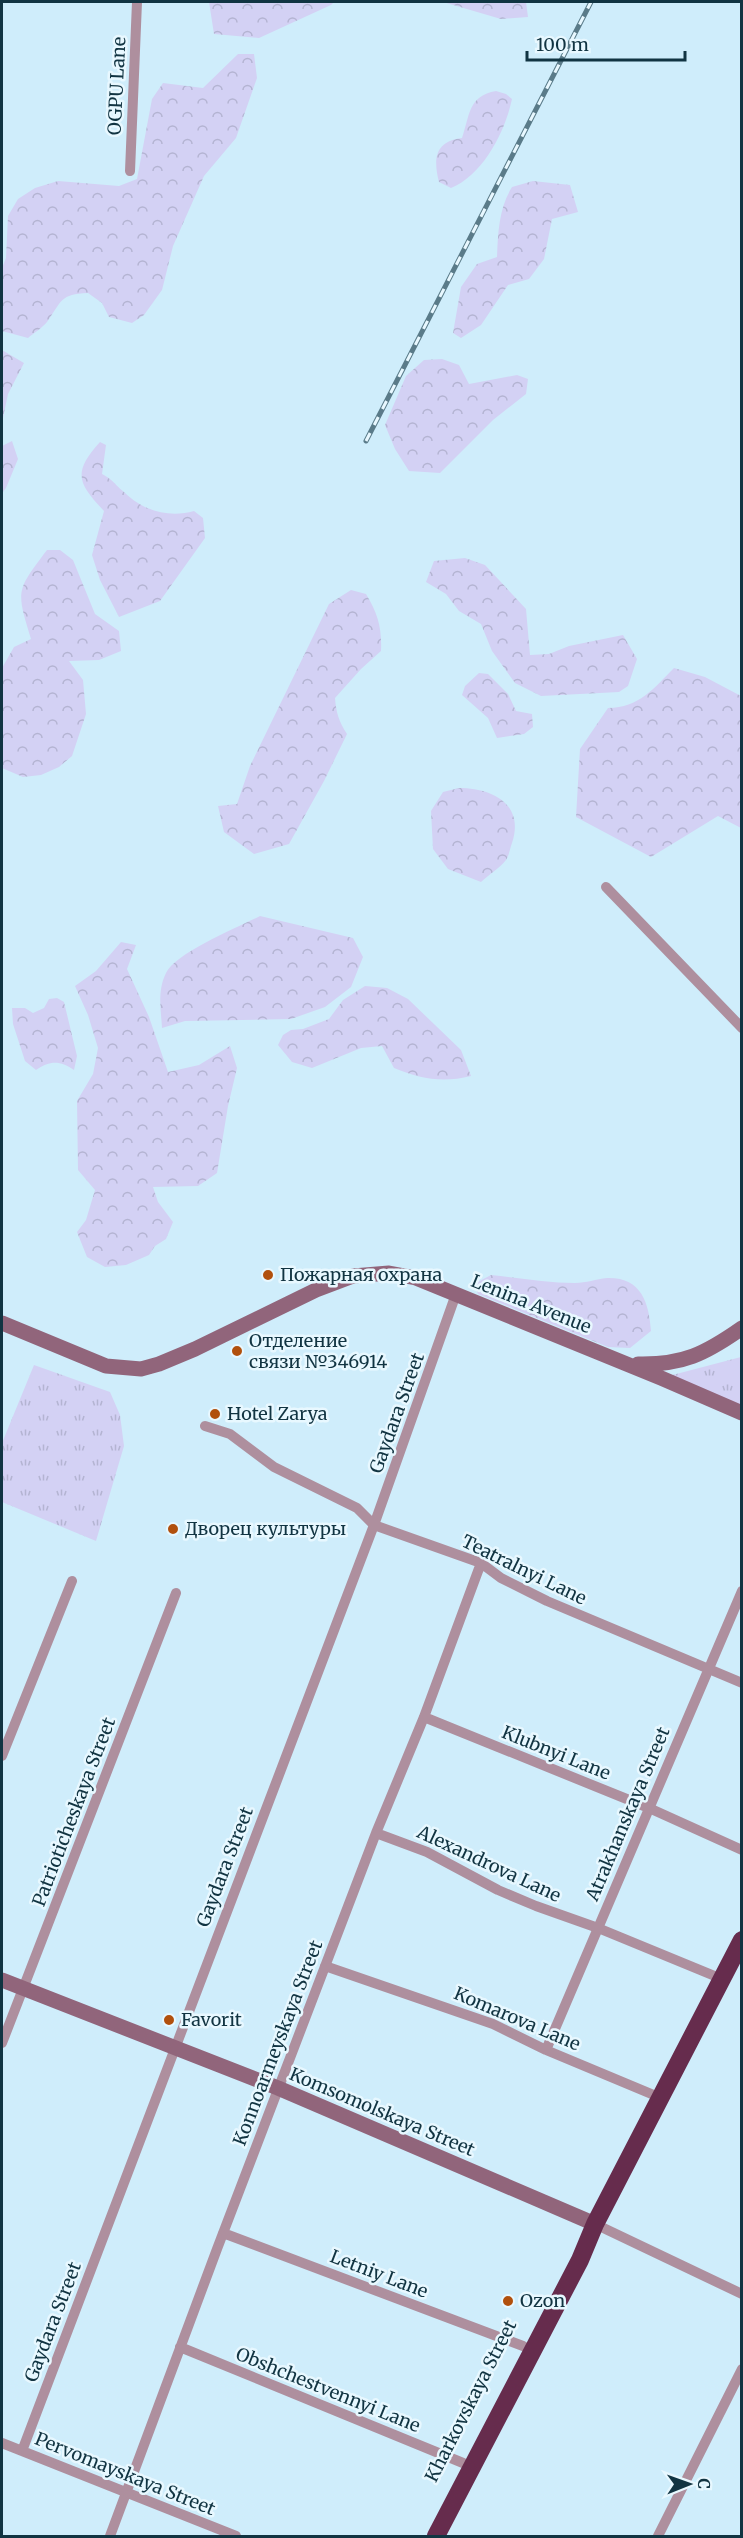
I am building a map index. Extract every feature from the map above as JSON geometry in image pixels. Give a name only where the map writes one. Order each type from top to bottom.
[{"type":"highway","name":"Kharkovskaya Street","points":[[436,2536],[575,2271],[595,2224],[741,1940]]},
{"type":"highway","name":"Kharkovskaya Street","points":[[422,2536],[463,2463],[570,2256],[595,2224]]},
{"type":"main road","name":"Lenina Avenue","points":[[2,1323],[106,1366],[141,1369],[195,1349],[316,1290],[353,1276],[389,1273],[416,1278],[626,1363],[741,1413]]},
{"type":"main road","points":[[626,1363],[660,1364],[691,1359],[741,1328]]},
{"type":"main road","name":"Komsomolskaya Street","points":[[2,1980],[278,2088],[595,2224]]},
{"type":"street","name":"OGPU Lane","points":[[130,171],[137,2]]},
{"type":"street","points":[[606,887],[741,1028]]},
{"type":"street","name":"Gaydara Street","points":[[22,2451],[374,1525],[456,1294]]},
{"type":"street","name":"Teatralnyi Lane","points":[[205,1426],[230,1434],[274,1467],[357,1508],[374,1525],[481,1563],[501,1578],[547,1601],[741,1683]]},
{"type":"street","name":"Konnoarmeyskaya Street","points":[[110,2536],[278,2088],[376,1833],[424,1717],[481,1563]]},
{"type":"street","points":[[2,1756],[72,1581]]},
{"type":"street","name":"Atrakhanskaya Street","points":[[546,2050],[741,1591]]},
{"type":"street","name":"Patrioticheskaya Street","points":[[2,2043],[176,1593]]},
{"type":"street","name":"Klubnyi Lane","points":[[424,1717],[649,1808],[741,1850]]},
{"type":"street","name":"Alexandrova Lane","points":[[376,1833],[427,1852],[498,1890],[722,1979]]},
{"type":"street","name":"Komarova Lane","points":[[325,1966],[494,2024],[546,2050],[661,2098]]},
{"type":"street","name":"Komsomolskaya Street","points":[[595,2224],[741,2294]]},
{"type":"street","name":"Letniy Lane","points":[[223,2234],[523,2346]]},
{"type":"street","name":"Obshchestvennyi Lane","points":[[180,2347],[463,2463]]},
{"type":"street","points":[[658,2536],[741,2369]]},
{"type":"street","name":"Pervomayskaya Street","points":[[2,2443],[236,2536]]},
{"type":"green space","points":[[209,2],[334,2],[259,38],[214,34]]},
{"type":"green space","points":[[443,2],[526,2],[528,17],[501,19]]},
{"type":"green space","points":[[238,54],[254,54],[257,78],[236,138],[204,176],[173,246],[162,290],[144,315],[132,323],[109,317],[102,303],[88,293],[79,294],[63,300],[45,324],[28,338],[2,331],[2,268],[6,258],[8,216],[18,199],[35,188],[58,181],[119,186],[137,179],[152,99],[163,83],[203,88]]},
{"type":"green space","points":[[496,91],[512,99],[504,125],[491,151],[483,163],[463,182],[451,188],[439,182],[436,166],[441,147],[462,138],[475,102],[480,97]]},
{"type":"green space","points":[[533,181],[570,185],[578,212],[552,219],[544,259],[529,279],[508,285],[481,325],[461,338],[453,333],[461,287],[477,264],[497,257],[502,212],[512,187]]},
{"type":"green space","points":[[2,350],[24,363],[8,394],[2,423]]},
{"type":"green space","points":[[442,359],[459,365],[469,384],[517,375],[528,379],[526,394],[493,420],[440,473],[409,471],[395,449],[385,425],[406,376],[424,360]]},
{"type":"green space","points":[[12,441],[18,459],[2,493],[2,446]]},
{"type":"green space","points":[[100,442],[106,445],[102,474],[131,499],[157,511],[175,514],[194,511],[203,518],[205,538],[160,601],[119,617],[100,580],[92,555],[104,511],[88,493],[82,478],[85,462]]},
{"type":"green space","points":[[47,550],[60,550],[73,560],[95,614],[119,631],[121,651],[99,660],[69,661],[83,680],[86,714],[72,756],[59,767],[41,775],[23,777],[2,768],[2,668],[14,647],[31,639],[21,600],[22,592],[29,574]]},
{"type":"green space","points":[[465,558],[485,565],[526,609],[530,655],[549,654],[569,646],[623,635],[637,659],[628,686],[619,692],[541,696],[515,683],[492,651],[481,624],[459,611],[446,594],[426,582],[434,561]]},
{"type":"green space","points":[[351,590],[366,594],[374,608],[380,628],[381,651],[335,698],[338,717],[347,734],[289,844],[254,854],[224,832],[218,806],[237,804],[250,766],[329,604]]},
{"type":"green space","points":[[674,668],[705,677],[741,696],[741,828],[718,816],[651,857],[576,817],[580,749],[608,708],[629,705],[637,701]]},
{"type":"green space","points":[[479,673],[488,674],[508,694],[516,711],[532,714],[533,727],[524,734],[497,738],[488,718],[462,695],[465,686]]},
{"type":"green space","points":[[459,788],[494,795],[510,808],[514,818],[515,829],[507,858],[481,882],[448,869],[433,849],[431,811],[443,792]]},
{"type":"green space","points":[[260,916],[353,938],[363,957],[351,987],[325,1007],[291,1019],[185,1021],[162,1028],[161,987],[172,965],[208,941]]},
{"type":"green space","points":[[121,942],[136,945],[127,969],[149,1017],[168,1072],[199,1065],[230,1046],[237,1068],[217,1173],[198,1186],[153,1187],[158,1202],[173,1222],[166,1239],[155,1246],[149,1255],[126,1265],[105,1267],[87,1257],[77,1232],[86,1220],[95,1190],[78,1170],[77,1101],[93,1074],[98,1048],[88,1015],[75,986],[96,971]]},
{"type":"green space","points":[[365,986],[387,988],[408,999],[461,1050],[471,1076],[441,1079],[404,1072],[394,1068],[382,1046],[361,1048],[312,1068],[292,1062],[278,1045],[283,1035],[291,1030],[303,1029],[329,1019],[343,1000]]},
{"type":"green space","points":[[57,998],[64,1002],[77,1056],[74,1070],[55,1063],[36,1070],[25,1061],[13,1024],[12,1008],[25,1008],[33,1013],[44,1008],[49,999]]},
{"type":"green space","points":[[491,1275],[564,1283],[607,1278],[628,1282],[641,1293],[645,1301],[651,1331],[630,1348],[608,1347],[478,1294],[474,1284]]},
{"type":"green space","points":[[741,1357],[741,1413],[661,1378]]},
{"type":"green space","points":[[34,1365],[110,1392],[120,1415],[124,1446],[96,1541],[2,1502],[2,1443]]},
{"type":"railway","points":[[366,441],[591,2]]},
{"type":"place","name":"Пожарная охрана","points":[[268,1275]]},
{"type":"place","name":"Отделение связи №346914","points":[[237,1351]]},
{"type":"place","name":"Hotel Zarya","points":[[215,1414]]},
{"type":"place","name":"Дворец культуры","points":[[173,1529]]},
{"type":"place","name":"Favorit","points":[[169,2020]]},
{"type":"place","name":"Ozon","points":[[508,2301]]}]
